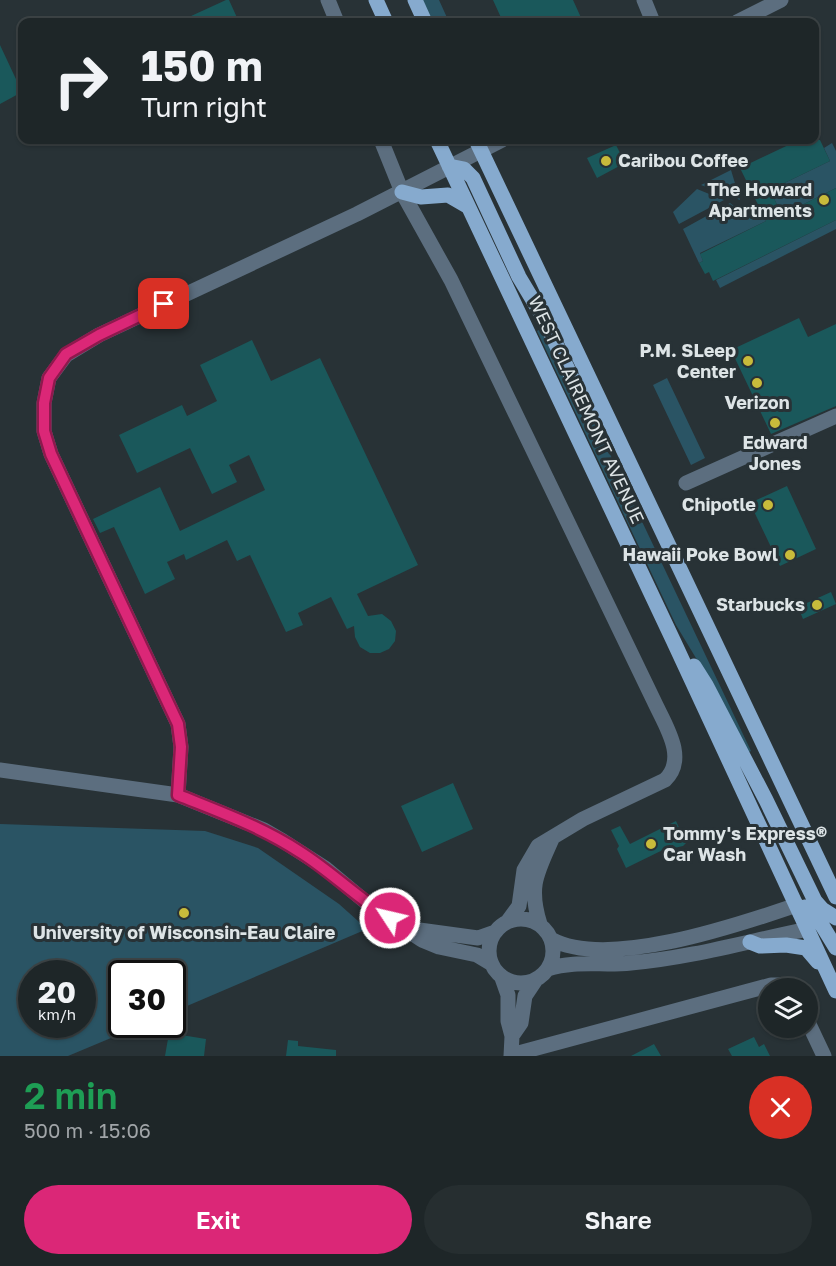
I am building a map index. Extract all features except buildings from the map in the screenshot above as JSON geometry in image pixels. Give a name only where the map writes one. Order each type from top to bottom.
[{"type":"main road","points":[[376,0],[384,18]]},
{"type":"main road","points":[[415,0],[423,18]]},
{"type":"main road","name":"WEST CLAIREMONT AVENUE","points":[[439,144],[836,990]]},
{"type":"main road","name":"WEST CLAIREMONT AVENUE","points":[[479,145],[830,875],[836,897]]},
{"type":"main road","points":[[449,166],[469,172],[519,277],[543,317],[572,378],[614,427]]},
{"type":"main road","points":[[402,192],[421,197],[448,195],[468,207]]},
{"type":"main road","points":[[673,640],[706,685],[815,901],[832,923],[836,948]]},
{"type":"main road","points":[[796,905],[836,897]]},
{"type":"main road","points":[[796,905],[832,923]]},
{"type":"main road","points":[[808,929],[832,923]]},
{"type":"main road","points":[[750,942],[760,946],[786,945],[806,948],[828,973]]},
{"type":"street","points":[[328,0],[335,18]]},
{"type":"street","points":[[644,0],[652,18]]},
{"type":"street","points":[[745,18],[781,0]]},
{"type":"street","points":[[383,144],[402,192],[451,280],[654,701],[674,746],[675,766],[672,773],[664,780],[583,819],[538,846],[528,862],[522,881],[519,906],[508,921],[495,932],[478,938],[406,928]]},
{"type":"street","points":[[178,795],[181,747],[178,724],[51,454],[44,431],[44,403],[49,378],[66,354],[99,335],[402,192],[449,166],[479,145]]},
{"type":"street","points":[[686,483],[836,416]]},
{"type":"street","points":[[0,770],[178,795],[264,830],[283,841],[325,868],[373,908],[422,940],[440,947],[477,955],[492,964]]},
{"type":"street","points":[[548,969],[554,948],[551,939],[540,924],[534,900],[534,887],[552,838]]},
{"type":"street","points":[[551,939],[561,945],[578,949],[637,948],[670,942],[796,905]]},
{"type":"street","points":[[508,921],[520,919],[540,924]]},
{"type":"street","points":[[512,1036],[520,1023],[525,996],[535,981],[548,969],[561,965],[630,963],[750,942],[808,929]]},
{"type":"street","points":[[495,932],[489,952],[492,964],[502,978],[508,995],[508,1021],[512,1036],[511,1055],[758,988]]},
{"type":"street","points":[[502,978],[513,982],[535,981]]},
{"type":"street","points":[[816,1038],[824,1056]]},
{"type":"shaded area","points":[[422,0],[439,0],[447,18],[430,18]]},
{"type":"shaded area","points":[[832,143],[836,151],[836,188],[782,215],[770,190],[830,161],[824,148]]},
{"type":"shaded area","points":[[731,170],[740,200],[701,185]]},
{"type":"shaded area","points":[[697,189],[724,200],[679,224],[673,212]]},
{"type":"shaded area","points":[[730,203],[751,219],[763,214],[766,221],[700,253],[703,261],[699,263],[683,229]]},
{"type":"shaded area","points":[[836,220],[836,229],[720,288],[716,280]]},
{"type":"shaded area","points":[[543,328],[567,378],[599,431],[751,751],[747,753],[708,678],[676,625],[537,331]]},
{"type":"shaded area","points":[[667,378],[705,458],[691,465],[653,385]]},
{"type":"shaded area","name":"University of Wisconsin-Eau Claire","points":[[0,824],[205,831],[258,848],[339,904],[367,929],[186,1006],[186,960],[108,960],[108,1038],[111,1038],[68,1056],[0,1056]]},
{"type":"place","name":"Caribou Coffee","points":[[606,161]]},
{"type":"place","name":"The Howard Apartments","points":[[824,200]]},
{"type":"place","name":"P.M. SLeep Center","points":[[748,361]]},
{"type":"place","name":"Verizon","points":[[757,383]]},
{"type":"place","name":"Edward Jones","points":[[775,423]]},
{"type":"place","name":"Chipotle","points":[[768,505]]},
{"type":"place","name":"Hawaii Poke Bowl","points":[[790,555]]},
{"type":"place","name":"Starbucks","points":[[817,605]]},
{"type":"place","name":"Tommy's Express® Car Wash","points":[[651,844]]},
{"type":"place","name":"University of Wisconsin-Eau Claire","points":[[184,913]]},
{"type":"route","points":[[164,304],[99,335],[66,354],[49,378],[44,403],[44,431],[51,454],[178,724],[181,747],[178,795],[264,830],[283,841],[325,868],[373,908],[390,918]]}]
